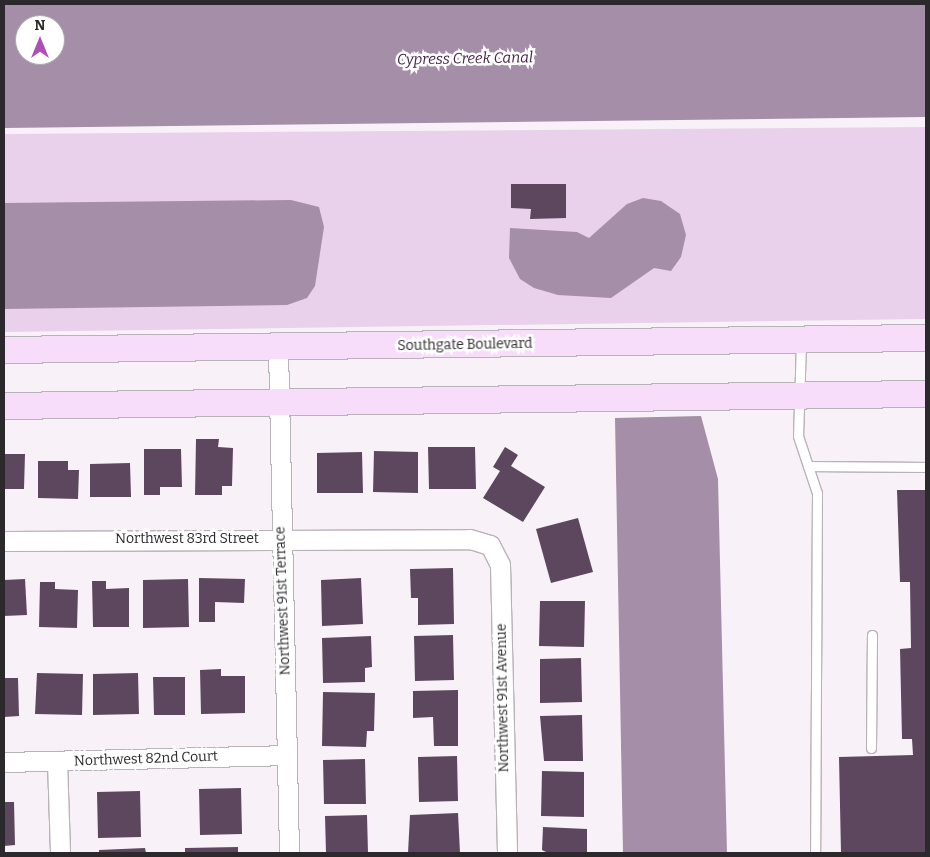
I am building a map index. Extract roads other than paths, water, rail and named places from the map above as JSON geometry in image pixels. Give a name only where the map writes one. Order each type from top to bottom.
[{"type":"main road","name":"Southgate Boulevard","points":[[4,350],[278,348],[926,338]]},
{"type":"main road","points":[[4,406],[926,394]]},
{"type":"street","name":"Northwest 91st Terrace","points":[[278,348],[289,853]]},
{"type":"street","name":"Northwest 83rd Street","points":[[4,541],[470,539],[490,545]]},
{"type":"street","name":"Northwest 91st Avenue","points":[[490,545],[500,565],[507,853]]},
{"type":"street","name":"Northwest 82nd Court","points":[[4,762],[287,755]]},
{"type":"street","points":[[58,762],[60,853]]},
{"type":"lane","points":[[801,339],[801,395],[798,436],[818,493],[815,853]]},
{"type":"lane","points":[[808,466],[926,467]]},
{"type":"lane","points":[[872,636],[872,748]]},
{"type":"water","name":"Cypress Creek Canal","points":[[4,4],[926,4],[926,117],[4,128]]},
{"type":"water","points":[[643,198],[661,201],[680,214],[686,235],[681,257],[671,271],[654,268],[611,298],[558,295],[534,288],[520,279],[509,258],[510,228],[577,232],[589,238],[627,204]]},
{"type":"water","points":[[291,200],[319,207],[324,227],[315,286],[307,298],[287,305],[4,309],[4,203]]},
{"type":"water","points":[[701,416],[718,479],[727,853],[623,853],[615,418]]}]
